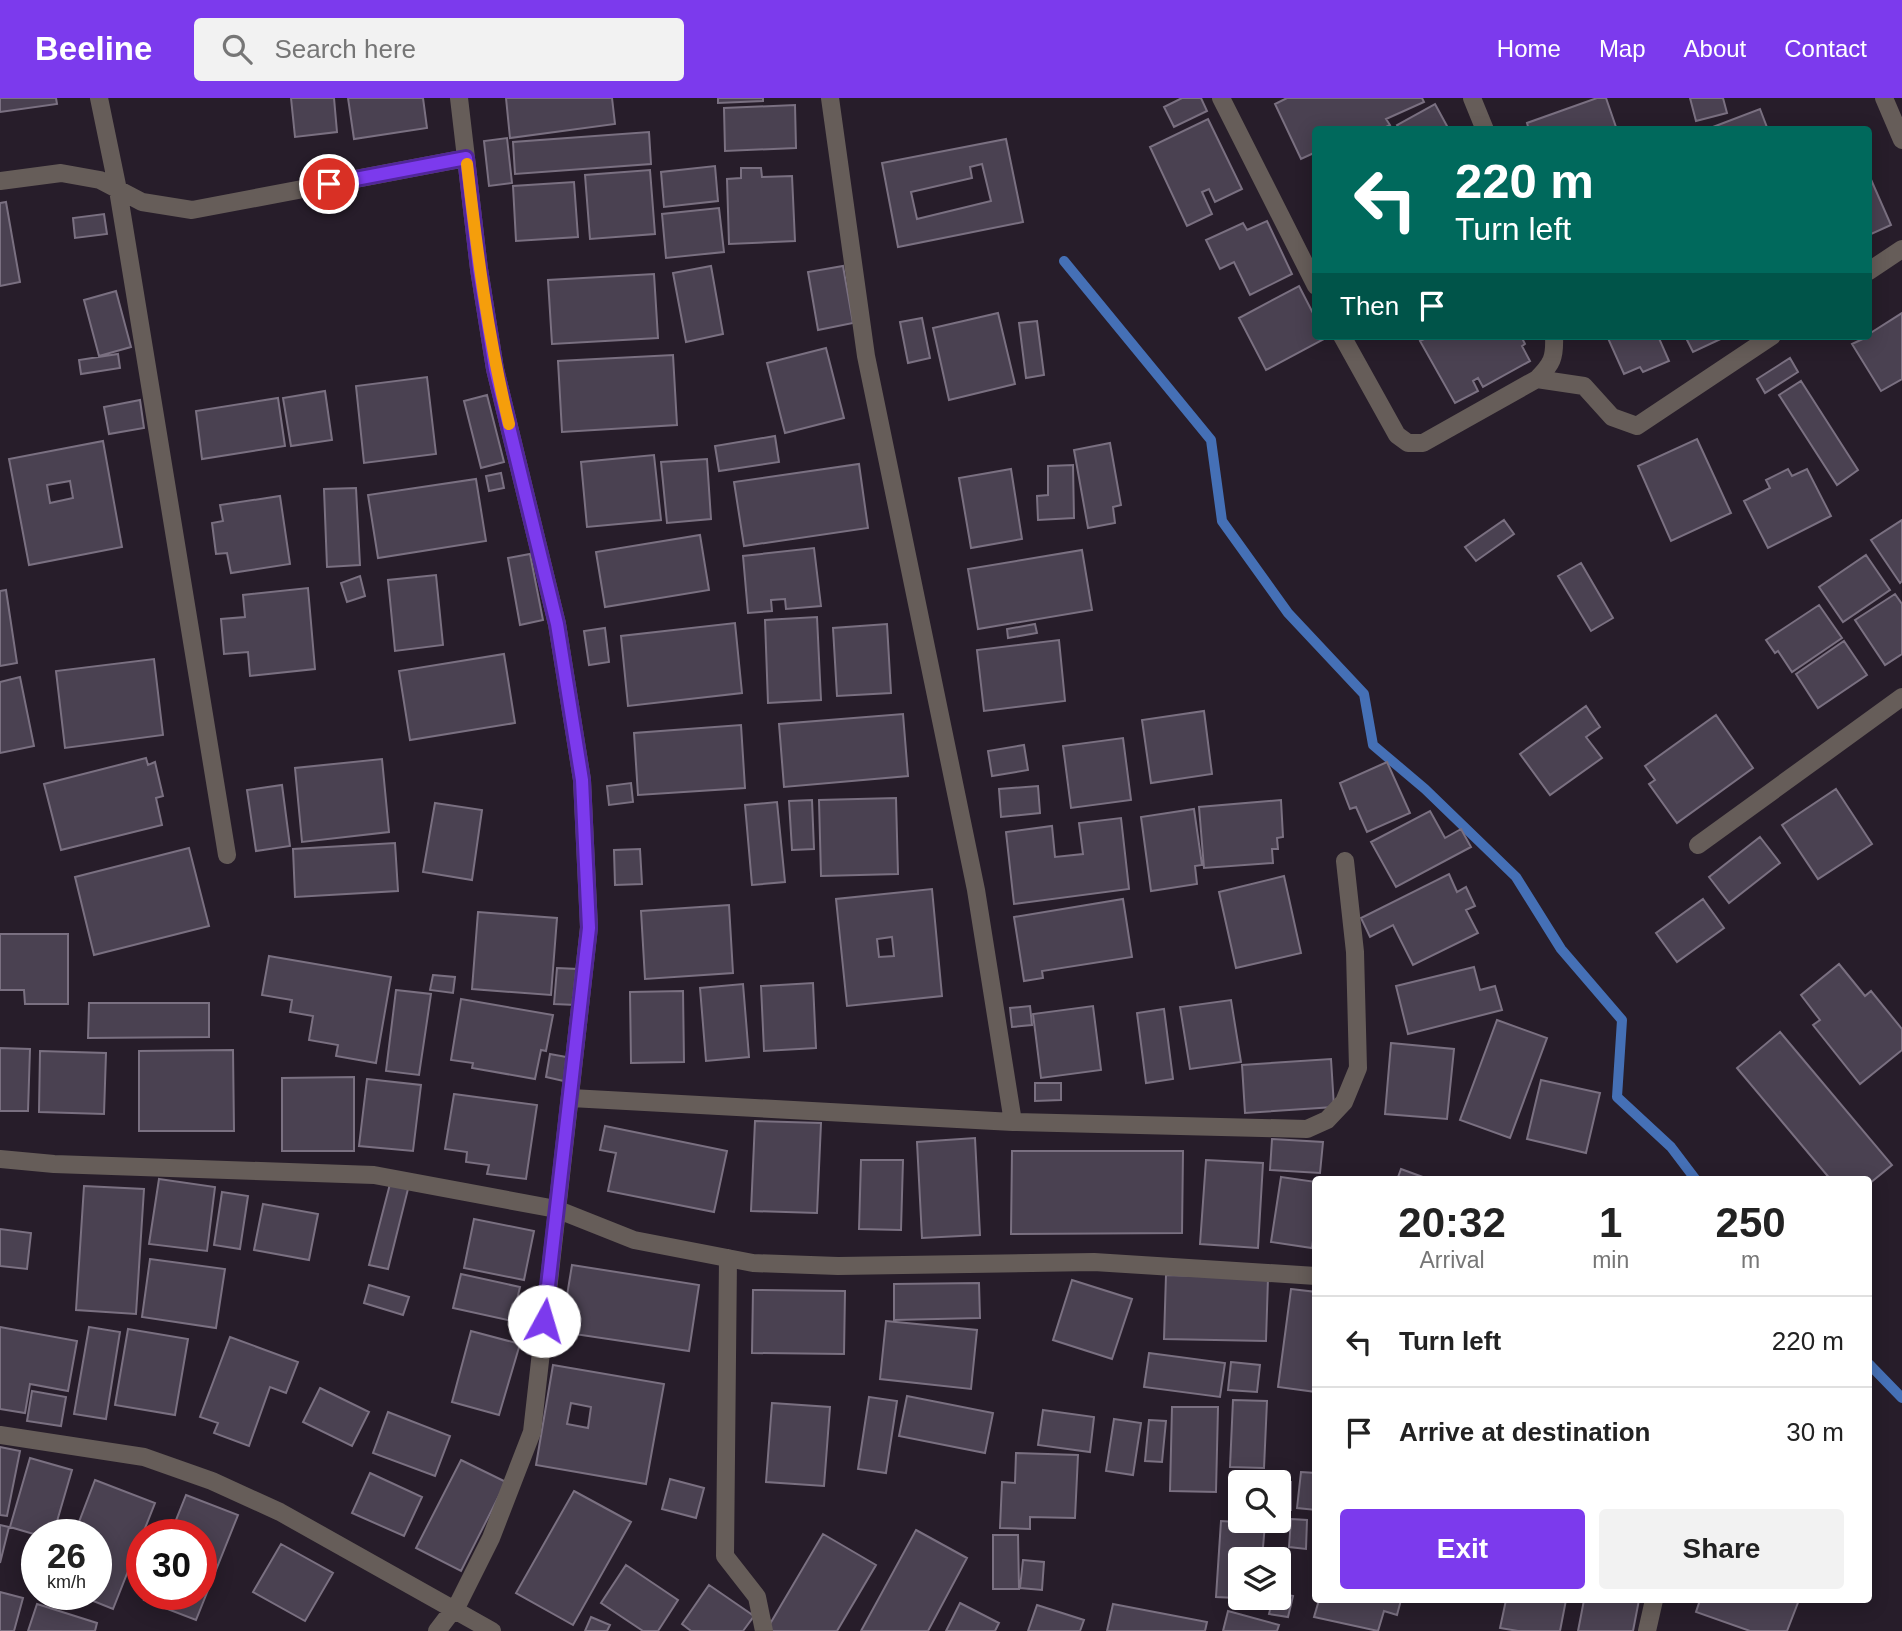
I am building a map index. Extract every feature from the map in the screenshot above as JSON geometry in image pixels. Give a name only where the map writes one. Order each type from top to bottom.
[{"type":"street","points":[[99,98],[118,190],[228,855]]},
{"type":"street","points":[[437,1631],[452,1611],[491,1538],[532,1432],[589,928],[582,780],[557,624],[495,369],[479,269],[459,98]]},
{"type":"street","points":[[830,98],[866,356],[976,890],[1013,1122]]},
{"type":"street","points":[[1221,98],[1312,278]]},
{"type":"street","points":[[1472,98],[1483,126]]},
{"type":"street","points":[[1884,98],[1902,140]]},
{"type":"street","points":[[0,180],[61,173],[100,180],[142,202],[192,210],[466,158]]},
{"type":"street","points":[[1872,269],[1902,249]]},
{"type":"street","points":[[1344,340],[1397,435],[1408,443],[1423,443],[1537,379],[1551,365],[1554,340]]},
{"type":"street","points":[[1537,379],[1584,386],[1612,417],[1637,426],[1766,340]]},
{"type":"street","points":[[1698,845],[1902,697]]},
{"type":"street","points":[[571,1098],[1013,1122],[1307,1129],[1327,1120],[1344,1102],[1358,1068],[1355,952],[1345,861]]},
{"type":"street","points":[[0,1159],[54,1164],[374,1175],[556,1209],[634,1240],[753,1263],[838,1266],[1094,1262],[1312,1276]]},
{"type":"street","points":[[728,1258],[725,1556],[757,1597],[764,1631]]},
{"type":"street","points":[[0,1435],[144,1457],[212,1481],[280,1512],[452,1611],[492,1631]]},
{"type":"street","points":[[1647,1631],[1653,1603]]},
{"type":"building","points":[[0,98],[56,98],[57,104],[0,112]]},
{"type":"building","points":[[291,98],[334,98],[337,132],[295,137]]},
{"type":"building","points":[[348,98],[423,98],[427,128],[354,139]]},
{"type":"building","points":[[506,98],[612,98],[615,124],[510,138]]},
{"type":"building","points":[[718,98],[763,98],[763,101],[718,103]]},
{"type":"building","points":[[1182,98],[1201,98],[1207,111],[1174,127],[1164,107]]},
{"type":"building","points":[[1287,98],[1422,98],[1424,102],[1386,119],[1390,125],[1388,126],[1312,126],[1312,154],[1301,159],[1275,104]]},
{"type":"building","points":[[1597,98],[1606,98],[1616,126],[1528,126],[1527,123]]},
{"type":"building","points":[[1690,98],[1723,98],[1727,113],[1696,121]]},
{"type":"building","points":[[1435,104],[1447,126],[1398,126]]},
{"type":"building","points":[[795,105],[796,148],[725,151],[724,108]]},
{"type":"building","points":[[1760,109],[1766,126],[1715,126]]},
{"type":"building","points":[[1208,119],[1242,189],[1215,202],[1209,189],[1202,192],[1212,214],[1187,226],[1150,147]]},
{"type":"building","points":[[649,132],[651,164],[515,174],[513,142]]},
{"type":"building","points":[[507,138],[512,183],[489,186],[484,141]]},
{"type":"building","points":[[1006,139],[1023,222],[898,247],[882,163]],"holes":[[[982,164],[991,201],[917,219],[911,192],[972,178],[970,167]]]},
{"type":"building","points":[[715,166],[718,201],[664,207],[661,172]]},
{"type":"building","points":[[741,168],[761,168],[762,177],[792,176],[795,241],[729,244],[727,179],[741,178]]},
{"type":"building","points":[[650,170],[655,234],[590,239],[585,175]]},
{"type":"building","points":[[574,182],[578,237],[516,241],[513,186]]},
{"type":"building","points":[[1872,182],[1891,225],[1872,234]]},
{"type":"building","points":[[6,202],[20,282],[0,286],[0,203]]},
{"type":"building","points":[[719,208],[724,252],[666,258],[662,214]]},
{"type":"building","points":[[104,214],[107,234],[75,238],[73,218]]},
{"type":"building","points":[[1267,221],[1292,274],[1250,295],[1234,262],[1220,269],[1206,240],[1243,223],[1247,230]]},
{"type":"building","points":[[711,266],[723,334],[686,342],[673,273]]},
{"type":"building","points":[[843,266],[853,323],[818,330],[808,272]]},
{"type":"building","points":[[654,274],[658,338],[552,344],[548,280]]},
{"type":"building","points":[[1299,286],[1312,311],[1312,340],[1322,340],[1266,370],[1239,318]]},
{"type":"building","points":[[116,291],[131,347],[99,356],[84,300]]},
{"type":"building","points":[[998,313],[1015,384],[949,400],[933,328]]},
{"type":"building","points":[[1902,313],[1902,379],[1881,391],[1852,344],[1860,340],[1872,340],[1872,332]]},
{"type":"building","points":[[922,318],[930,358],[908,363],[900,322]]},
{"type":"building","points":[[1037,321],[1044,375],[1026,378],[1019,323]]},
{"type":"building","points":[[1523,340],[1525,344],[1522,346],[1530,361],[1483,387],[1478,378],[1473,381],[1478,391],[1455,403],[1420,341]]},
{"type":"building","points":[[1609,340],[1660,340],[1669,361],[1643,372],[1640,367],[1624,374]]},
{"type":"building","points":[[1687,340],[1718,340],[1693,352]]},
{"type":"building","points":[[826,348],[844,418],[785,433],[767,363]]},
{"type":"building","points":[[118,354],[120,368],[81,374],[79,360]]},
{"type":"building","points":[[673,355],[677,425],[562,432],[558,361]]},
{"type":"building","points":[[1790,358],[1798,372],[1765,393],[1757,379]]},
{"type":"building","points":[[427,377],[436,454],[364,463],[356,386]]},
{"type":"building","points":[[1801,381],[1858,470],[1837,485],[1779,395]]},
{"type":"building","points":[[325,391],[332,440],[291,446],[283,398]]},
{"type":"building","points":[[487,395],[504,462],[481,468],[464,401]]},
{"type":"building","points":[[278,398],[285,446],[202,459],[196,411]]},
{"type":"building","points":[[140,400],[144,428],[109,434],[104,407]]},
{"type":"building","points":[[775,436],[779,462],[719,471],[715,446]]},
{"type":"building","points":[[1697,439],[1731,513],[1671,541],[1638,466]]},
{"type":"building","points":[[103,441],[122,547],[29,565],[9,459]],"holes":[[[70,481],[73,498],[50,503],[47,485]]]},
{"type":"building","points":[[1110,443],[1121,505],[1113,507],[1115,523],[1088,528],[1074,450]]},
{"type":"building","points":[[654,455],[661,520],[587,527],[581,462]]},
{"type":"building","points":[[707,459],[711,519],[667,523],[661,462]]},
{"type":"building","points":[[859,464],[868,528],[744,546],[734,482]]},
{"type":"building","points":[[1073,465],[1074,518],[1038,520],[1037,496],[1048,495],[1048,466]]},
{"type":"building","points":[[1011,469],[1022,539],[971,548],[959,478]]},
{"type":"building","points":[[1788,469],[1792,476],[1807,469],[1831,516],[1768,548],[1744,501],[1770,488],[1766,480]]},
{"type":"building","points":[[501,473],[504,488],[489,491],[486,476]]},
{"type":"building","points":[[476,479],[486,541],[378,558],[368,495]]},
{"type":"building","points":[[356,488],[360,565],[327,567],[324,489]]},
{"type":"building","points":[[280,496],[290,564],[231,573],[227,553],[216,554],[212,523],[223,521],[220,505]]},
{"type":"building","points":[[1504,520],[1514,534],[1476,561],[1465,547]]},
{"type":"building","points":[[1902,520],[1902,581],[1900,583],[1871,540]]},
{"type":"building","points":[[700,535],[709,590],[605,607],[596,552]]},
{"type":"building","points":[[814,548],[821,606],[786,609],[785,599],[771,600],[772,611],[748,613],[743,556]]},
{"type":"building","points":[[1082,550],[1092,610],[978,629],[968,569]]},
{"type":"building","points":[[530,554],[543,620],[520,625],[508,558]]},
{"type":"building","points":[[1866,555],[1890,590],[1843,622],[1819,587]]},
{"type":"building","points":[[1581,563],[1613,618],[1591,631],[1558,576]]},
{"type":"building","points":[[436,575],[443,645],[395,651],[388,580]]},
{"type":"building","points":[[360,576],[365,596],[347,602],[341,583]]},
{"type":"building","points":[[308,588],[315,669],[250,676],[248,652],[224,654],[221,619],[245,617],[243,595]]},
{"type":"building","points":[[6,590],[17,663],[0,666],[0,591]]},
{"type":"building","points":[[1895,594],[1902,604],[1902,654],[1885,665],[1855,620]]},
{"type":"building","points":[[1819,605],[1842,638],[1792,672],[1778,651],[1775,653],[1766,640]]},
{"type":"building","points":[[817,617],[821,700],[768,703],[765,620]]},
{"type":"building","points":[[735,623],[742,693],[628,706],[621,636]]},
{"type":"building","points":[[887,624],[891,693],[837,696],[833,628]]},
{"type":"building","points":[[1035,624],[1037,633],[1008,638],[1007,629]]},
{"type":"building","points":[[605,628],[609,662],[589,665],[584,631]]},
{"type":"building","points":[[1059,640],[1065,701],[984,711],[977,650]]},
{"type":"building","points":[[1844,641],[1867,675],[1818,708],[1796,674]]},
{"type":"building","points":[[504,654],[515,723],[410,740],[399,671]]},
{"type":"building","points":[[154,659],[163,735],[65,748],[56,671]]},
{"type":"building","points":[[20,677],[34,746],[0,753],[0,682]]},
{"type":"building","points":[[1586,706],[1600,727],[1586,737],[1602,758],[1550,795],[1520,754]]},
{"type":"building","points":[[1204,711],[1212,774],[1151,783],[1142,720]]},
{"type":"building","points":[[903,714],[908,776],[784,787],[779,724]]},
{"type":"building","points":[[1716,715],[1753,768],[1677,823],[1649,784],[1655,780],[1645,766]]},
{"type":"building","points":[[741,725],[745,788],[638,795],[634,733]]},
{"type":"building","points":[[1123,738],[1131,800],[1071,808],[1063,746]]},
{"type":"building","points":[[1024,745],[1028,770],[992,776],[988,751]]},
{"type":"building","points":[[146,758],[148,765],[155,762],[163,796],[156,798],[162,825],[61,850],[44,784]]},
{"type":"building","points":[[382,759],[389,832],[302,842],[295,768]]},
{"type":"building","points":[[1387,762],[1410,813],[1367,832],[1356,807],[1350,809],[1340,783]]},
{"type":"building","points":[[631,783],[633,802],[609,805],[607,786]]},
{"type":"building","points":[[282,785],[290,846],[256,851],[247,790]]},
{"type":"building","points":[[1038,786],[1040,813],[1001,817],[999,789]]},
{"type":"building","points":[[1836,789],[1872,844],[1818,879],[1782,825]]},
{"type":"building","points":[[896,798],[898,874],[821,876],[819,800]]},
{"type":"building","points":[[812,800],[814,849],[792,850],[789,801]]},
{"type":"building","points":[[1281,800],[1283,837],[1277,838],[1278,849],[1272,849],[1273,863],[1204,868],[1199,807]]},
{"type":"building","points":[[777,802],[785,882],[752,885],[745,805]]},
{"type":"building","points":[[435,803],[482,810],[472,880],[423,872]]},
{"type":"building","points":[[1194,809],[1202,865],[1195,866],[1197,884],[1151,891],[1141,817]]},
{"type":"building","points":[[1430,811],[1445,838],[1461,829],[1471,847],[1396,887],[1371,842]]},
{"type":"building","points":[[1121,818],[1129,889],[1014,904],[1006,832],[1052,826],[1055,857],[1083,854],[1079,823]]},
{"type":"building","points":[[1760,837],[1780,863],[1729,903],[1709,877]]},
{"type":"building","points":[[395,843],[398,891],[295,897],[293,849]]},
{"type":"building","points":[[189,848],[209,926],[94,955],[75,877]]},
{"type":"building","points":[[640,849],[642,884],[615,885],[614,850]]},
{"type":"building","points":[[1449,874],[1457,892],[1466,887],[1475,906],[1466,910],[1478,933],[1413,965],[1393,925],[1370,937],[1361,918]]},
{"type":"building","points":[[1284,876],[1301,953],[1236,968],[1219,892]]},
{"type":"building","points":[[932,889],[942,996],[847,1006],[836,899]],"holes":[[[892,937],[894,956],[879,957],[877,939]]]},
{"type":"building","points":[[1123,899],[1132,957],[1042,971],[1043,978],[1024,981],[1014,917]]},
{"type":"building","points":[[1703,899],[1724,928],[1677,962],[1656,933]]},
{"type":"building","points":[[729,905],[733,973],[645,979],[641,911]]},
{"type":"building","points":[[478,912],[557,918],[551,995],[472,989]]},
{"type":"building","points":[[0,934],[68,934],[68,1004],[25,1004],[24,990],[0,990]]},
{"type":"building","points":[[269,956],[391,977],[376,1063],[336,1056],[338,1045],[309,1040],[313,1016],[290,1012],[292,1000],[262,995]]},
{"type":"building","points":[[1839,964],[1865,996],[1871,991],[1902,1029],[1902,1050],[1860,1084],[1813,1025],[1820,1020],[1801,995]]},
{"type":"building","points":[[1474,967],[1480,990],[1495,986],[1502,1010],[1408,1034],[1396,986]]},
{"type":"building","points":[[557,968],[578,969],[576,1005],[554,1004]]},
{"type":"building","points":[[433,975],[455,977],[453,993],[430,990]]},
{"type":"building","points":[[813,983],[816,1048],[764,1051],[761,986]]},
{"type":"building","points":[[743,984],[749,1057],[706,1061],[700,988]]},
{"type":"building","points":[[396,990],[431,994],[419,1075],[386,1071]]},
{"type":"building","points":[[683,991],[684,1062],[631,1063],[630,992]]},
{"type":"building","points":[[461,999],[553,1015],[546,1051],[541,1050],[535,1079],[472,1068],[473,1063],[451,1060]]},
{"type":"building","points":[[1231,1000],[1241,1062],[1190,1069],[1180,1007]]},
{"type":"building","points":[[89,1003],[209,1003],[209,1037],[88,1038]]},
{"type":"building","points":[[1030,1006],[1032,1025],[1012,1027],[1010,1008]]},
{"type":"building","points":[[1093,1006],[1101,1070],[1041,1078],[1033,1014]]},
{"type":"building","points":[[1164,1009],[1173,1079],[1146,1083],[1137,1013]]},
{"type":"building","points":[[1497,1020],[1547,1038],[1510,1138],[1460,1120]]},
{"type":"building","points":[[1780,1032],[1892,1165],[1872,1182],[1872,1176],[1828,1176],[1737,1068]]},
{"type":"building","points":[[1391,1043],[1454,1049],[1447,1119],[1385,1114]]},
{"type":"building","points":[[0,1048],[30,1049],[28,1111],[0,1111]]},
{"type":"building","points":[[233,1050],[234,1131],[139,1131],[139,1051]]},
{"type":"building","points":[[40,1051],[106,1053],[104,1114],[39,1112]]},
{"type":"building","points":[[550,1054],[572,1058],[568,1082],[546,1077]]},
{"type":"building","points":[[1331,1059],[1334,1107],[1245,1113],[1242,1065]]},
{"type":"building","points":[[354,1077],[354,1151],[282,1151],[282,1078]]},
{"type":"building","points":[[367,1079],[421,1085],[413,1151],[359,1146]]},
{"type":"building","points":[[1541,1080],[1600,1093],[1586,1153],[1527,1139]]},
{"type":"building","points":[[1035,1083],[1061,1083],[1061,1100],[1035,1101]]},
{"type":"building","points":[[454,1094],[537,1105],[526,1179],[487,1174],[489,1165],[466,1162],[467,1152],[445,1149]]},
{"type":"building","points":[[755,1121],[821,1123],[817,1213],[751,1211]]},
{"type":"building","points":[[605,1126],[727,1151],[714,1212],[608,1191],[616,1153],[600,1150]]},
{"type":"building","points":[[975,1138],[980,1235],[922,1238],[917,1142]]},
{"type":"building","points":[[1272,1139],[1323,1142],[1320,1173],[1270,1170]]},
{"type":"building","points":[[1012,1151],[1183,1151],[1182,1233],[1011,1234]]},
{"type":"building","points":[[861,1160],[903,1160],[901,1230],[859,1229]]},
{"type":"building","points":[[1206,1160],[1263,1163],[1258,1248],[1200,1244]]},
{"type":"building","points":[[1401,1169],[1420,1176],[1398,1176]]},
{"type":"building","points":[[1281,1177],[1312,1181],[1312,1248],[1271,1242]]},
{"type":"building","points":[[159,1179],[215,1187],[207,1251],[149,1244]]},
{"type":"building","points":[[390,1184],[408,1189],[388,1269],[369,1265]]},
{"type":"building","points":[[84,1186],[144,1189],[136,1314],[76,1310]]},
{"type":"building","points":[[222,1192],[248,1196],[240,1249],[214,1245]]},
{"type":"building","points":[[263,1204],[318,1214],[309,1260],[254,1250]]},
{"type":"building","points":[[474,1219],[534,1231],[524,1280],[464,1268]]},
{"type":"building","points":[[0,1229],[31,1233],[27,1269],[0,1266]]},
{"type":"building","points":[[150,1259],[225,1269],[216,1328],[142,1317]]},
{"type":"building","points":[[572,1265],[699,1285],[689,1351],[561,1332]]},
{"type":"building","points":[[461,1274],[520,1287],[512,1321],[453,1308]]},
{"type":"building","points":[[1166,1275],[1268,1278],[1266,1341],[1164,1339]]},
{"type":"building","points":[[1072,1280],[1132,1299],[1112,1359],[1053,1340]]},
{"type":"building","points":[[979,1283],[980,1318],[894,1320],[894,1284]]},
{"type":"building","points":[[369,1285],[409,1297],[403,1315],[364,1303]]},
{"type":"building","points":[[1291,1289],[1312,1292],[1312,1391],[1278,1387]]},
{"type":"building","points":[[753,1290],[845,1291],[844,1354],[752,1353]]},
{"type":"building","points":[[886,1321],[977,1330],[971,1389],[880,1379]]},
{"type":"building","points":[[0,1327],[77,1341],[68,1391],[30,1384],[25,1413],[0,1409]]},
{"type":"building","points":[[89,1327],[120,1332],[106,1419],[74,1414]]},
{"type":"building","points":[[128,1329],[188,1339],[175,1415],[115,1405]]},
{"type":"building","points":[[471,1331],[520,1344],[499,1415],[452,1402]]},
{"type":"building","points":[[230,1337],[298,1362],[286,1393],[270,1387],[249,1446],[214,1433],[218,1423],[200,1417]]},
{"type":"building","points":[[1149,1353],[1225,1363],[1220,1397],[1144,1387]]},
{"type":"building","points":[[1231,1362],[1260,1365],[1257,1392],[1228,1390]]},
{"type":"building","points":[[553,1365],[664,1384],[646,1484],[536,1465]],"holes":[[[571,1403],[591,1407],[588,1428],[567,1424]]]},
{"type":"building","points":[[320,1388],[369,1412],[352,1446],[303,1422]]},
{"type":"building","points":[[32,1391],[66,1397],[61,1426],[27,1421]]},
{"type":"building","points":[[907,1396],[993,1413],[985,1453],[899,1436]]},
{"type":"building","points":[[869,1397],[897,1401],[886,1473],[858,1469]]},
{"type":"building","points":[[1233,1400],[1267,1401],[1264,1468],[1230,1467]]},
{"type":"building","points":[[772,1403],[830,1407],[824,1486],[766,1482]]},
{"type":"building","points":[[1172,1407],[1218,1407],[1216,1492],[1170,1491]]},
{"type":"building","points":[[1043,1410],[1094,1417],[1090,1452],[1038,1445]]},
{"type":"building","points":[[388,1412],[450,1436],[435,1476],[373,1453]]},
{"type":"building","points":[[1114,1419],[1141,1423],[1133,1475],[1106,1471]]},
{"type":"building","points":[[1149,1420],[1166,1421],[1162,1462],[1145,1461]]},
{"type":"building","points":[[0,1447],[20,1451],[7,1516],[0,1515]]},
{"type":"building","points":[[1016,1453],[1078,1455],[1075,1518],[1030,1517],[1030,1529],[1000,1528],[1002,1482],[1015,1483]]},
{"type":"building","points":[[30,1458],[72,1470],[58,1519],[21,1519],[21,1530],[10,1527]]},
{"type":"building","points":[[461,1460],[506,1482],[461,1571],[416,1548]]},
{"type":"building","points":[[1301,1472],[1312,1473],[1312,1510],[1297,1508]]},
{"type":"building","points":[[370,1473],[422,1497],[404,1536],[352,1513]]},
{"type":"building","points":[[670,1479],[704,1488],[696,1518],[662,1509]]},
{"type":"building","points":[[95,1480],[155,1503],[149,1519],[126,1519],[126,1576],[113,1609],[112,1519],[80,1519]]},
{"type":"building","points":[[574,1491],[631,1522],[573,1625],[516,1593]]},
{"type":"building","points":[[186,1495],[238,1515],[217,1568],[217,1519],[176,1519]]},
{"type":"building","points":[[1291,1519],[1307,1520],[1306,1549],[1289,1547]]},
{"type":"building","points":[[1221,1521],[1228,1521],[1228,1533],[1264,1533],[1263,1547],[1228,1547],[1228,1598],[1216,1597]]},
{"type":"building","points":[[0,1525],[9,1527],[0,1563]]},
{"type":"building","points":[[916,1530],[967,1558],[928,1631],[861,1631]]},
{"type":"building","points":[[823,1534],[876,1565],[837,1631],[770,1631],[767,1629]]},
{"type":"building","points":[[993,1535],[1018,1535],[1019,1589],[993,1589]]},
{"type":"building","points":[[281,1544],[333,1573],[305,1621],[253,1592]]},
{"type":"building","points":[[1023,1560],[1044,1562],[1042,1590],[1020,1588]]},
{"type":"building","points":[[626,1565],[678,1600],[658,1631],[643,1631],[601,1603]]},
{"type":"building","points":[[709,1585],[754,1616],[743,1631],[691,1631],[682,1624]]},
{"type":"building","points":[[0,1592],[21,1597],[14,1631],[0,1631]]},
{"type":"building","points":[[960,1603],[999,1623],[995,1631],[946,1631]]},
{"type":"building","points":[[1318,1603],[1400,1603],[1397,1615],[1384,1611],[1378,1631],[1314,1617]]},
{"type":"building","points":[[1505,1603],[1565,1603],[1560,1631],[1500,1628]]},
{"type":"building","points":[[1583,1603],[1638,1603],[1633,1631],[1578,1631]]},
{"type":"building","points":[[1699,1603],[1798,1603],[1787,1631],[1750,1631],[1696,1612]]},
{"type":"building","points":[[1113,1604],[1207,1622],[1205,1631],[1107,1631]]},
{"type":"building","points":[[1037,1605],[1084,1620],[1080,1631],[1028,1631]]},
{"type":"building","points":[[35,1610],[56,1610],[97,1623],[95,1631],[28,1631]]},
{"type":"building","points":[[170,1610],[200,1610],[196,1620]]},
{"type":"building","points":[[1270,1610],[1290,1610],[1288,1617],[1269,1614]]},
{"type":"building","points":[[1228,1611],[1279,1625],[1277,1631],[1223,1631]]},
{"type":"building","points":[[591,1617],[610,1625],[607,1631],[585,1631]]},
{"type":"waterway","points":[[1064,261],[1211,440],[1222,521],[1288,613],[1364,694],[1373,745],[1425,789],[1516,877],[1561,949],[1622,1020],[1617,1097],[1671,1147],[1693,1176]]},
{"type":"waterway","points":[[1872,1367],[1902,1398]]},
{"type":"slow traffic","points":[[467,164],[479,269],[495,369],[509,424]]},
{"type":"route","points":[[329,184],[466,158],[479,269],[495,369],[557,624],[582,780],[589,928],[544,1321]]}]
